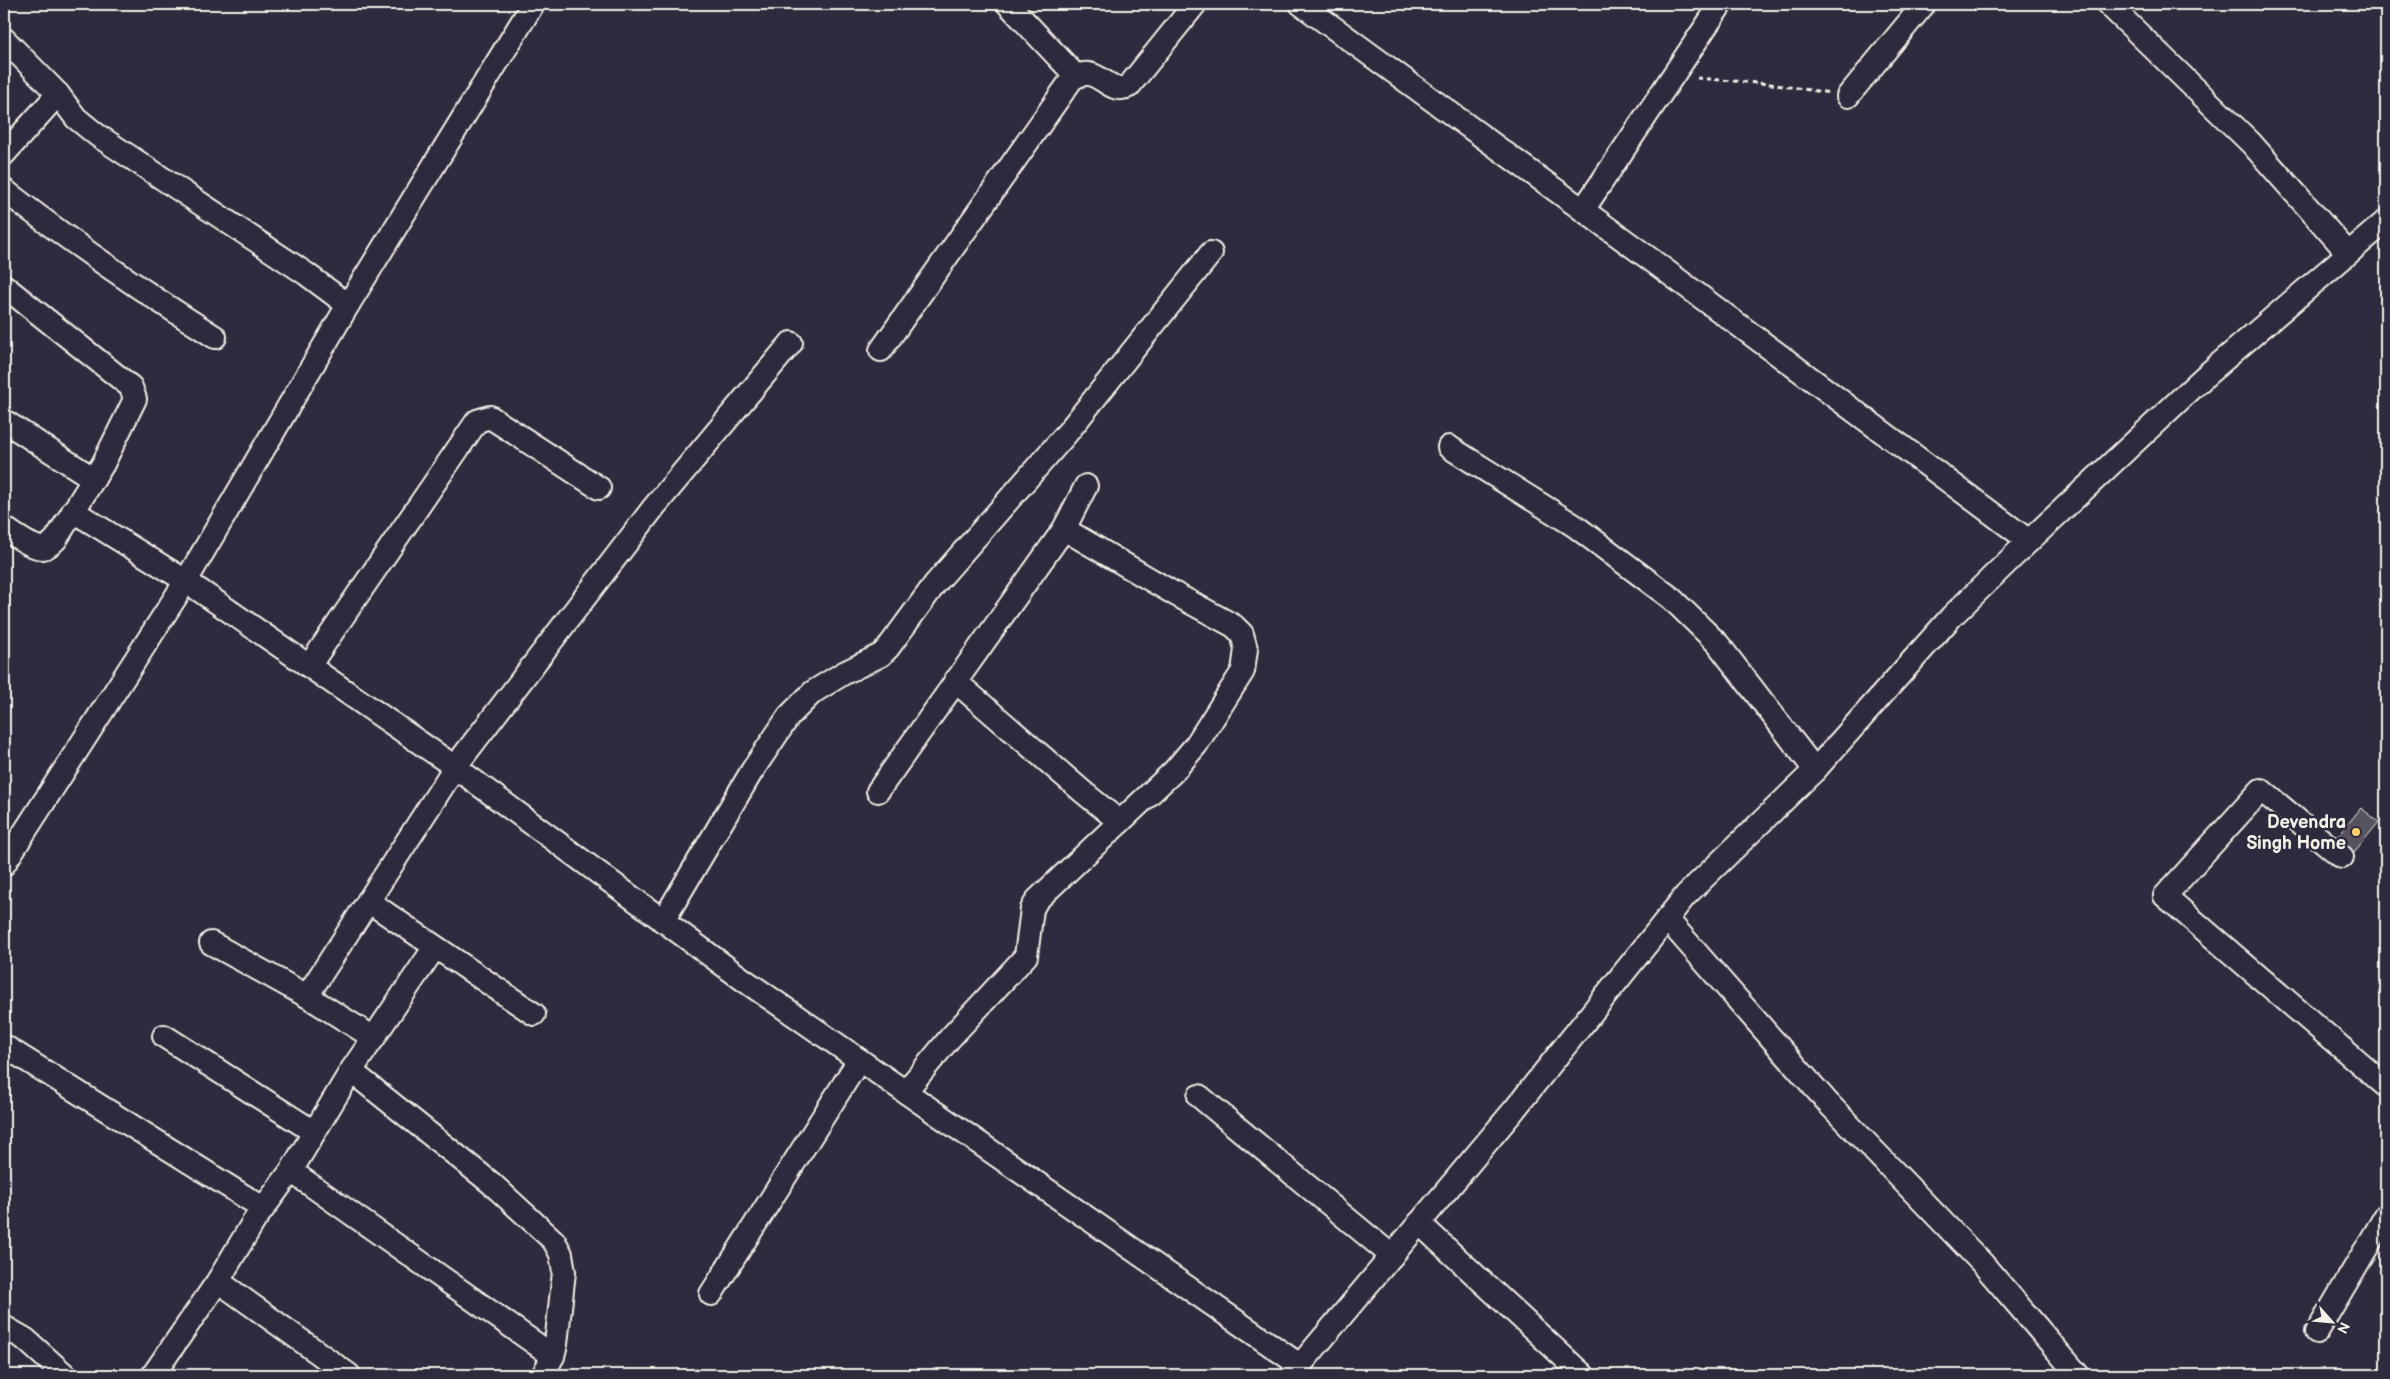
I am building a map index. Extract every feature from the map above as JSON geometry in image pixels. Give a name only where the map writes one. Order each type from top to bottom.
[{"type":"street","points":[[4,864],[186,581],[348,304],[533,4]]},
{"type":"street","points":[[1008,4],[1076,76]]},
{"type":"street","points":[[881,350],[1044,116],[1076,76],[1087,72],[1115,87],[1124,89],[1129,86],[1195,4]]},
{"type":"street","points":[[1301,4],[1583,210],[2029,541]]},
{"type":"street","points":[[1583,210],[1721,4]]},
{"type":"street","points":[[1848,96],[1924,4]]},
{"type":"street","points":[[2108,4],[2250,144],[2348,253]]},
{"type":"street","points":[[4,39],[58,94],[76,118],[97,135],[348,304]]},
{"type":"street","points":[[4,154],[58,94]]},
{"type":"street","points":[[4,190],[59,233],[143,291],[215,337]]},
{"type":"street","points":[[74,511],[186,581],[455,767],[741,978],[1297,1370],[1420,1223],[1686,896],[1815,770],[1952,616],[2204,377],[2348,253],[2385,226]]},
{"type":"street","points":[[663,921],[762,754],[789,716],[813,692],[844,673],[881,655],[888,648],[935,584],[1067,433],[1211,253]]},
{"type":"street","points":[[4,286],[131,387],[135,399],[94,479],[56,539],[49,546],[43,548],[4,528]]},
{"type":"street","points":[[307,996],[455,767],[654,507],[791,343]]},
{"type":"street","points":[[309,666],[477,421],[490,417],[600,488]]},
{"type":"street","points":[[4,421],[94,479]]},
{"type":"street","points":[[1449,447],[1575,526],[1671,598],[1718,644],[1815,770]]},
{"type":"street","points":[[878,791],[1064,529],[1086,486]]},
{"type":"street","points":[[905,1092],[950,1038],[1026,956],[1032,909],[1037,900],[1174,771],[1196,745],[1243,671],[1246,649],[1242,634],[1234,626],[1064,529]]},
{"type":"street","points":[[955,681],[1120,822]]},
{"type":"street","points":[[2342,857],[2260,790],[2165,896],[2386,1086]]},
{"type":"street","points":[[368,901],[534,1014]]},
{"type":"street","points":[[1667,919],[1829,1104],[1982,1263],[2078,1375]]},
{"type":"street","points":[[211,943],[307,996],[374,1038]]},
{"type":"street","points":[[153,1375],[218,1281],[263,1208],[291,1171],[352,1071],[435,947]]},
{"type":"street","points":[[164,1036],[314,1132]]},
{"type":"street","points":[[4,1046],[263,1208]]},
{"type":"street","points":[[711,1294],[859,1060]]},
{"type":"street","points":[[291,1171],[548,1366],[564,1272],[561,1254],[554,1241],[491,1182],[352,1071]]},
{"type":"street","points":[[1200,1096],[1392,1256]]},
{"type":"street","points":[[2317,1332],[2386,1215]]},
{"type":"street","points":[[1420,1223],[1584,1375]]},
{"type":"street","points":[[218,1281],[349,1375]]},
{"type":"street","points":[[4,1327],[25,1339],[65,1375]]},
{"type":"path","points":[[1674,76],[1770,84],[1848,96]]},
{"type":"building","name":"Devendra Singh Home","points":[[2361,808],[2379,822],[2350,857],[2333,842]]},
{"type":"place","name":"Devendra Singh Home","points":[[2356,832]]}]
